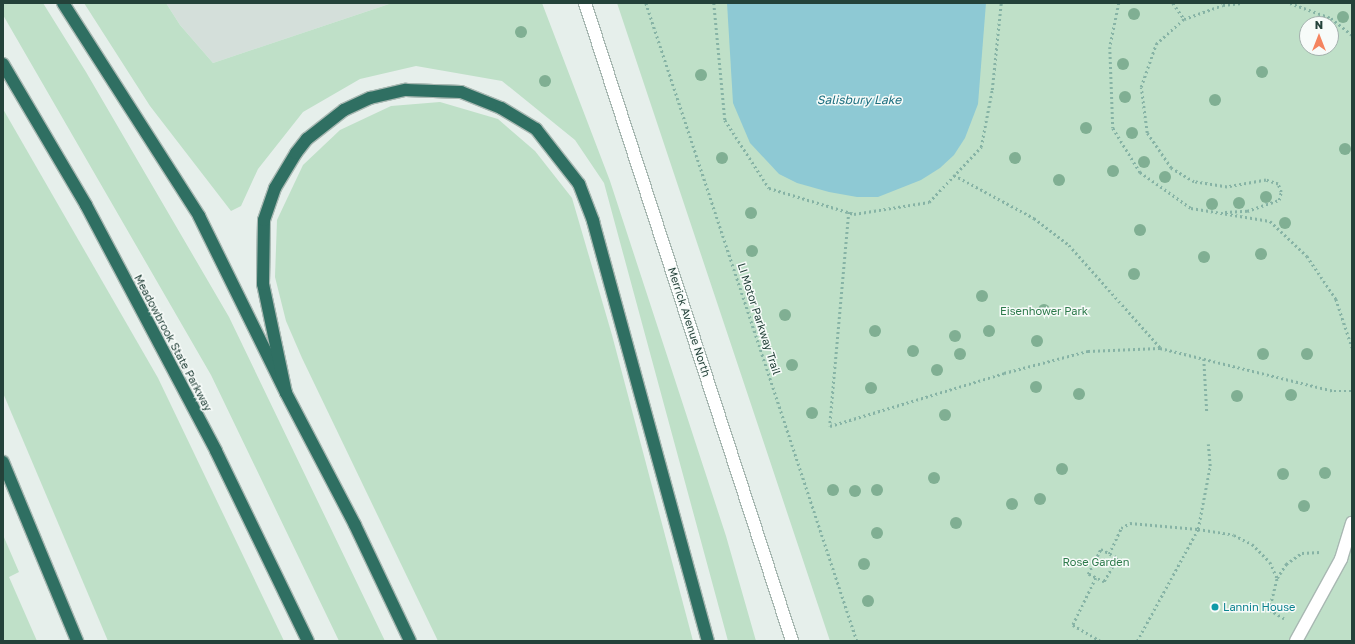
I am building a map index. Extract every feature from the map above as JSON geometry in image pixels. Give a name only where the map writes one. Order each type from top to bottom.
[{"type":"highway","points":[[63,3],[199,216],[286,393],[355,525],[410,641]]},
{"type":"highway","name":"Meadowbrook State Parkway","points":[[3,64],[86,205],[197,415],[308,641]]},
{"type":"highway","points":[[286,393],[263,284],[264,220],[275,188],[296,153],[308,139],[344,110],[370,98],[406,90],[461,92],[501,108],[536,129],[579,184],[593,220],[708,641]]},
{"type":"highway","points":[[3,462],[77,641]]},
{"type":"main road","name":"Merrick Avenue North","points":[[585,3],[792,641]]},
{"type":"main road","points":[[1296,641],[1341,559],[1352,523]]},
{"type":"path","name":"LI Motor Parkway Trail","points":[[646,3],[857,641]]},
{"type":"path","points":[[714,3],[725,120],[769,188],[854,214],[929,202],[981,147],[992,90],[1001,3]]},
{"type":"path","points":[[1119,3],[1110,47],[1113,128],[1140,172],[1191,208],[1270,222],[1308,256],[1336,299],[1352,347]]},
{"type":"path","points":[[1173,3],[1184,19]]},
{"type":"path","points":[[1219,213],[1247,211],[1279,200],[1281,192],[1278,184],[1266,180],[1227,187],[1194,182],[1171,168],[1147,133],[1141,87],[1156,44],[1184,19],[1223,5],[1242,3]]},
{"type":"path","points":[[1290,3],[1331,18],[1352,35]]},
{"type":"path","points":[[954,176],[1034,218],[1069,245],[1160,348]]},
{"type":"path","points":[[849,212],[830,426],[1004,373],[1088,351],[1160,348],[1334,391],[1352,391]]},
{"type":"path","points":[[1204,360],[1207,412]]},
{"type":"path","points":[[1137,641],[1198,529],[1210,466],[1208,444]]},
{"type":"path","points":[[1109,554],[1122,528],[1130,523],[1198,529],[1234,536],[1252,544],[1270,562],[1277,578]]},
{"type":"path","points":[[1101,549],[1109,554],[1118,558],[1104,582],[1088,574],[1101,549]]},
{"type":"path","points":[[1302,630],[1269,610],[1277,578],[1286,564],[1302,553],[1323,552],[1341,559]]},
{"type":"path","points":[[1096,578],[1073,625],[1101,641]]},
{"type":"shaded area","points":[[166,3],[392,3],[213,63],[180,25]]},
{"type":"green space","points":[[3,3],[43,3],[86,72],[229,317],[385,641],[339,641],[211,375],[3,15]]},
{"type":"green space","points":[[84,3],[166,3],[180,25],[213,63],[392,3],[542,3],[610,181],[726,536],[756,641],[728,641],[604,183],[575,140],[502,81],[416,66],[360,79],[303,112],[258,169],[241,206],[231,211],[150,106]]},
{"type":"green space","name":"Eisenhower Park","points":[[617,3],[1352,3],[1352,641],[830,641]]},
{"type":"green space","points":[[440,102],[498,119],[535,151],[572,198],[612,335],[693,641],[438,641],[302,358],[286,321],[275,277],[277,220],[303,165],[340,130],[391,106]]},
{"type":"green space","points":[[3,109],[158,378],[284,641],[108,641],[3,393]]},
{"type":"green space","points":[[3,535],[19,572],[9,577],[37,641],[3,641]]},
{"type":"water","name":"Salisbury Lake","points":[[727,3],[986,3],[978,104],[965,138],[954,155],[940,168],[921,180],[878,197],[857,197],[829,192],[797,183],[779,174],[750,143],[733,103]]},
{"type":"place","name":"Lannin House","points":[[1215,607]]},
{"type":"park label","name":"Rose Garden","points":[[1096,562]]}]
